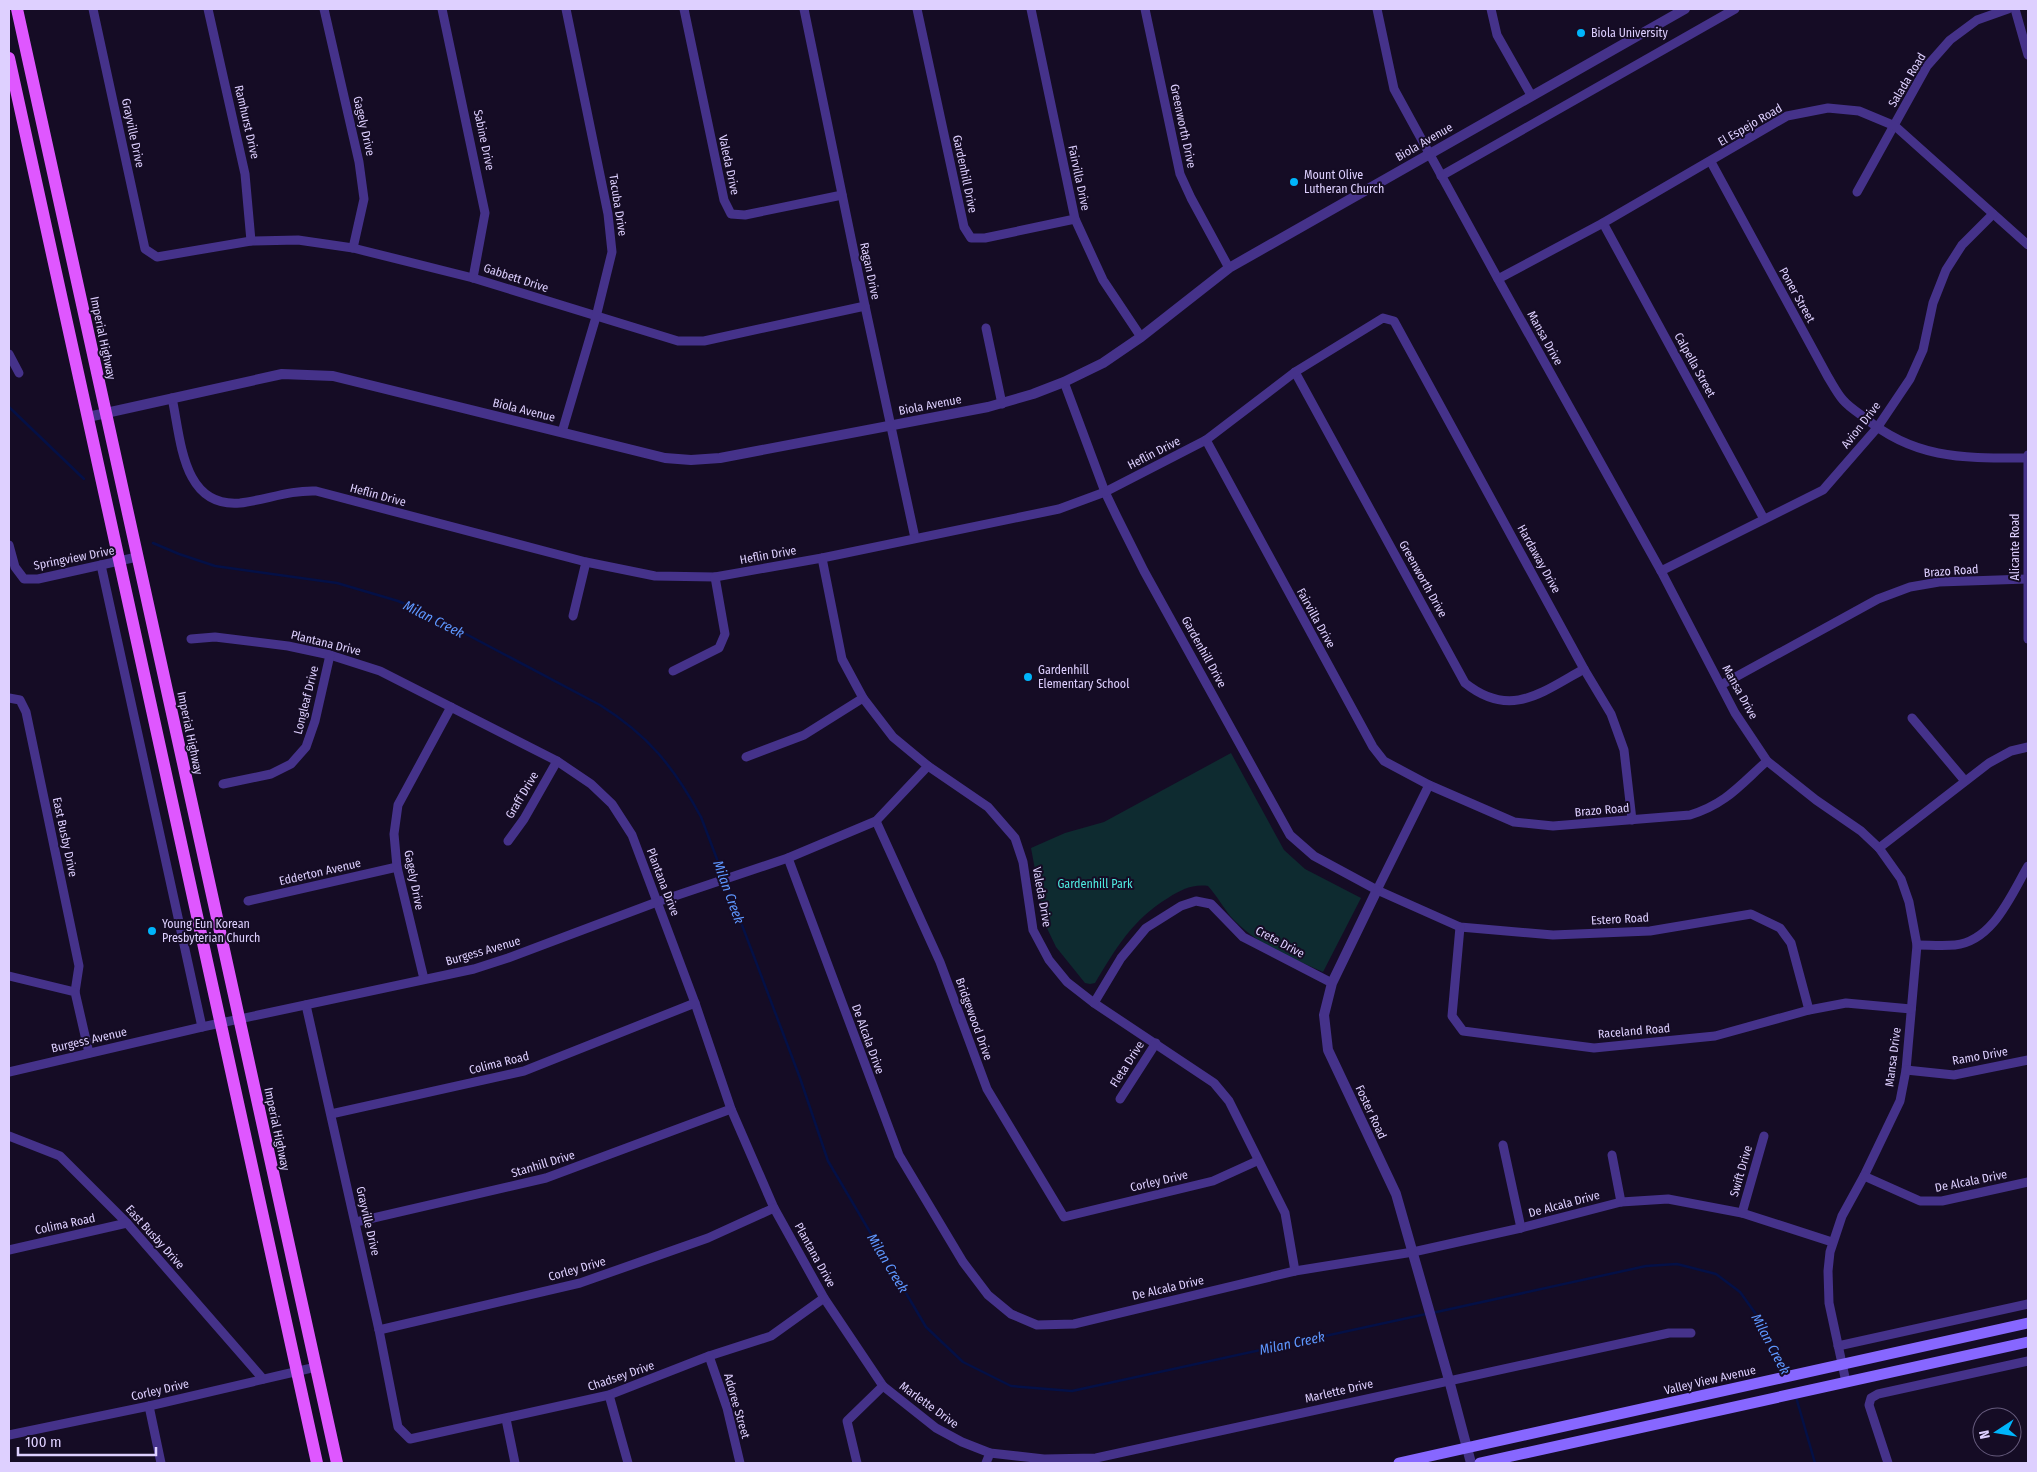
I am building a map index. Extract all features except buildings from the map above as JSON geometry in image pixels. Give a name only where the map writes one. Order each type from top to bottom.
[{"type":"main road","name":"Imperial Highway","points":[[17,9],[337,1463]]},
{"type":"main road","points":[[9,58],[317,1463]]},
{"type":"main road","name":"Valley View Avenue","points":[[1399,1463],[2028,1323]]},
{"type":"main road","points":[[1480,1463],[2028,1342]]},
{"type":"street","name":"Grayville Drive","points":[[93,9],[145,249],[156,257]]},
{"type":"street","name":"Ramhurst Drive","points":[[208,9],[246,174],[251,241]]},
{"type":"street","name":"Gagely Drive","points":[[324,9],[359,162],[364,199],[353,248]]},
{"type":"street","name":"Sabine Drive","points":[[442,9],[485,213],[473,278]]},
{"type":"street","name":"Tacuba Drive","points":[[562,432],[596,317],[612,252],[608,214],[566,9]]},
{"type":"street","name":"Valeda Drive","points":[[684,9],[724,200],[731,214],[746,214],[842,195]]},
{"type":"street","name":"Ragan Drive","points":[[804,9],[915,538]]},
{"type":"street","name":"Gardenhill Drive","points":[[917,9],[964,227],[971,238],[985,238],[1075,219]]},
{"type":"street","name":"Fairvilla Drive","points":[[1031,9],[1075,219],[1103,280],[1141,337]]},
{"type":"street","name":"Greenworth Drive","points":[[1145,9],[1180,174],[1229,268]]},
{"type":"street","name":"Mansa Drive","points":[[1378,9],[1394,89],[1661,571],[1736,713],[1767,761],[1816,800],[1862,831],[1879,848],[1901,879],[1909,902],[1917,945],[1906,1070],[1900,1101],[1864,1176],[1842,1216],[1832,1242],[1828,1286],[1829,1303],[1846,1382]]},
{"type":"street","points":[[1491,9],[1497,36],[1531,95]]},
{"type":"street","name":"Biola Avenue","points":[[88,417],[282,374],[333,376],[665,458],[692,460],[720,458],[1002,404],[1064,382],[1103,363],[1141,337],[1229,268],[1685,9]]},
{"type":"street","points":[[1441,176],[1735,9]]},
{"type":"street","name":"Salada Road","points":[[1857,192],[1927,66],[1950,40],[1977,20],[2008,9]]},
{"type":"street","points":[[2015,9],[2028,55]]},
{"type":"street","name":"El Espejo Road","points":[[1498,279],[1603,224],[1786,116],[1828,108],[1859,111],[1895,126],[2028,245]]},
{"type":"street","name":"Poner Street","points":[[1711,162],[1828,378],[1843,400],[1877,428],[1911,447],[1943,455],[1979,458],[2028,457]]},
{"type":"street","name":"Avion Drive","points":[[1661,571],[1823,490],[1877,428],[1910,379],[1923,350],[1933,303],[1946,270],[1962,245],[1993,214]]},
{"type":"street","name":"Calpella Street","points":[[1603,224],[1764,519]]},
{"type":"street","name":"Gabbett Drive","points":[[156,257],[251,241],[298,240],[353,248],[473,278],[678,341],[704,341],[865,306]]},
{"type":"street","name":"Heflin Drive","points":[[172,398],[188,472],[201,492],[218,501],[238,503],[298,491],[316,491],[586,562],[655,576],[715,577],[822,558],[1059,508],[1105,492],[1206,440],[1295,372],[1383,318],[1394,321]]},
{"type":"street","name":"Hardaway Drive","points":[[1394,321],[1584,669],[1611,714],[1624,750],[1632,820]]},
{"type":"street","points":[[986,328],[1002,404]]},
{"type":"street","points":[[9,354],[19,373]]},
{"type":"street","name":"Greenworth Drive","points":[[1295,372],[1465,683],[1478,694],[1498,701],[1519,700],[1538,695],[1584,669]]},
{"type":"street","name":"Gardenhill Drive","points":[[1064,382],[1105,492],[1144,571],[1290,835],[1314,856],[1377,890]]},
{"type":"street","name":"Fairvilla Drive","points":[[1206,440],[1373,748],[1384,760],[1428,784]]},
{"type":"street","name":"Alicante Road","points":[[2028,457],[2028,639]]},
{"type":"street","name":"Springview Drive","points":[[9,545],[15,567],[24,579],[38,579],[137,557]]},
{"type":"street","name":"Valeda Drive","points":[[822,558],[842,659],[863,698],[894,737],[928,766],[988,807],[1016,838],[1023,862],[1033,930],[1049,960],[1067,982],[1094,1003],[1214,1083],[1229,1101],[1257,1161],[1285,1214],[1295,1271]]},
{"type":"street","points":[[573,616],[586,562]]},
{"type":"street","points":[[101,565],[202,1027]]},
{"type":"street","points":[[673,671],[719,648],[725,634],[715,577]]},
{"type":"street","name":"Brazo Road","points":[[1721,685],[1878,599],[1910,587],[1939,582],[2027,579]]},
{"type":"street","name":"Plantana Drive","points":[[192,639],[215,637],[288,646],[330,654],[380,671],[557,761],[591,784],[612,804],[632,835],[695,1003],[732,1109],[774,1208],[824,1298],[883,1386]]},
{"type":"street","name":"Longleaf Drive","points":[[223,784],[271,774],[291,764],[306,747],[315,721],[330,654]]},
{"type":"street","name":"East Busby Drive","points":[[9,698],[20,700],[26,712],[79,966],[75,992]]},
{"type":"street","points":[[746,757],[804,735],[863,698]]},
{"type":"street","name":"Gagely Drive","points":[[424,979],[397,867],[394,834],[398,805],[451,707]]},
{"type":"street","points":[[1912,718],[1964,781]]},
{"type":"street","points":[[1879,848],[1989,763],[2011,751],[2028,747]]},
{"type":"street","name":"Graff Drive","points":[[508,841],[524,819],[557,761]]},
{"type":"street","name":"Brazo Road","points":[[1428,784],[1514,822],[1553,826],[1690,815],[1708,810],[1722,802],[1767,761]]},
{"type":"street","name":"Burgess Avenue","points":[[9,1072],[202,1027],[474,969],[508,958],[657,902],[788,858],[876,821],[928,766]]},
{"type":"street","name":"Foster Road","points":[[1428,784],[1332,984],[1324,1015],[1328,1050],[1396,1194],[1471,1463]]},
{"type":"street","name":"Bridgewood Drive","points":[[876,821],[940,962],[987,1089],[1064,1217]]},
{"type":"street","name":"De Alcala Drive","points":[[788,858],[899,1154],[963,1262],[988,1295],[1011,1314],[1036,1325],[1074,1324],[1295,1271],[1413,1252],[1521,1228],[1621,1202],[1668,1199],[1742,1213],[1832,1242]]},
{"type":"street","points":[[1917,945],[1957,945],[1978,938],[1997,918],[2028,866]]},
{"type":"street","name":"Edderton Avenue","points":[[248,901],[397,867]]},
{"type":"street","name":"Estero Road","points":[[1377,890],[1460,927],[1552,935],[1650,931],[1751,914],[1780,928],[1792,943],[1809,1010]]},
{"type":"street","name":"Crete Drive","points":[[1094,1003],[1122,958],[1146,928],[1181,906],[1196,901],[1211,904],[1243,937],[1332,984]]},
{"type":"street","name":"Raceland Road","points":[[1460,927],[1452,1016],[1463,1032],[1594,1048],[1715,1036],[1809,1010],[1846,1003],[1911,1009]]},
{"type":"street","points":[[9,976],[75,992],[89,1053]]},
{"type":"street","name":"Colima Road","points":[[331,1114],[524,1072],[695,1003]]},
{"type":"street","name":"Grayville Drive","points":[[306,1005],[356,1222],[398,1427],[410,1440]]},
{"type":"street","name":"Fleta Drive","points":[[1120,1099],[1156,1043]]},
{"type":"street","name":"Ramo Drive","points":[[1906,1070],[1954,1075],[2028,1060]]},
{"type":"street","name":"Stanhill Drive","points":[[356,1222],[546,1178],[732,1109]]},
{"type":"street","name":"East Busby Drive","points":[[9,1136],[60,1156],[127,1223],[263,1379]]},
{"type":"street","name":"Swift Drive","points":[[1742,1213],[1764,1136]]},
{"type":"street","points":[[1503,1145],[1521,1228]]},
{"type":"street","points":[[1612,1155],[1621,1202]]},
{"type":"street","name":"Corley Drive","points":[[1064,1217],[1213,1181],[1257,1161]]},
{"type":"street","name":"De Alcala Drive","points":[[1864,1176],[1920,1201],[1942,1201],[2028,1182]]},
{"type":"street","name":"Corley Drive","points":[[379,1330],[580,1283],[708,1238],[774,1208]]},
{"type":"street","name":"Colima Road","points":[[9,1250],[127,1223]]},
{"type":"street","name":"Chadsey Drive","points":[[410,1440],[609,1395],[709,1356],[771,1336],[824,1298]]},
{"type":"street","points":[[1838,1346],[2028,1304]]},
{"type":"street","name":"Marlette Drive","points":[[883,1386],[936,1428],[962,1442],[990,1453],[1044,1459],[1096,1458],[1669,1332],[1691,1333]]},
{"type":"street","name":"Adoree Street","points":[[709,1356],[727,1408],[740,1463]]},
{"type":"street","points":[[1888,1463],[1869,1404],[1870,1398],[1878,1394],[2028,1361]]},
{"type":"street","name":"Corley Drive","points":[[9,1435],[149,1406],[316,1367]]},
{"type":"street","points":[[856,1463],[847,1421],[883,1386]]},
{"type":"street","points":[[609,1395],[628,1463]]},
{"type":"street","points":[[149,1406],[161,1463]]},
{"type":"street","points":[[506,1419],[516,1463]]},
{"type":"street","points":[[986,1463],[990,1453]]},
{"type":"green space","name":"Gardenhill Park","points":[[1231,753],[1284,850],[1305,869],[1361,898],[1323,972],[1263,943],[1231,917],[1208,886],[1202,886],[1187,888],[1177,892],[1145,915],[1126,935],[1095,983],[1085,983],[1056,947],[1045,924],[1031,848],[1065,833],[1104,822]]},
{"type":"waterway","name":"Milan Creek","points":[[9,407],[84,479]]},
{"type":"waterway","name":"Milan Creek","points":[[153,543],[215,566],[337,583],[398,601],[432,616],[600,705],[617,716],[646,740],[681,783],[701,817],[800,1078],[828,1161],[926,1327],[963,1362],[1011,1386],[1072,1391],[1426,1314]]},
{"type":"waterway","name":"Milan Creek","points":[[1432,1313],[1646,1266],[1677,1264],[1716,1274],[1740,1292],[1758,1317],[1787,1373]]},
{"type":"waterway","name":"Milan Creek","points":[[1796,1397],[1815,1463]]},
{"type":"place","name":"Biola University","points":[[1581,33]]},
{"type":"place","name":"Mount Olive Lutheran Church","points":[[1294,182]]},
{"type":"place","name":"Gardenhill Elementary School","points":[[1028,677]]},
{"type":"place","name":"Young Eun Korean Presbyterian Church","points":[[152,931]]}]
